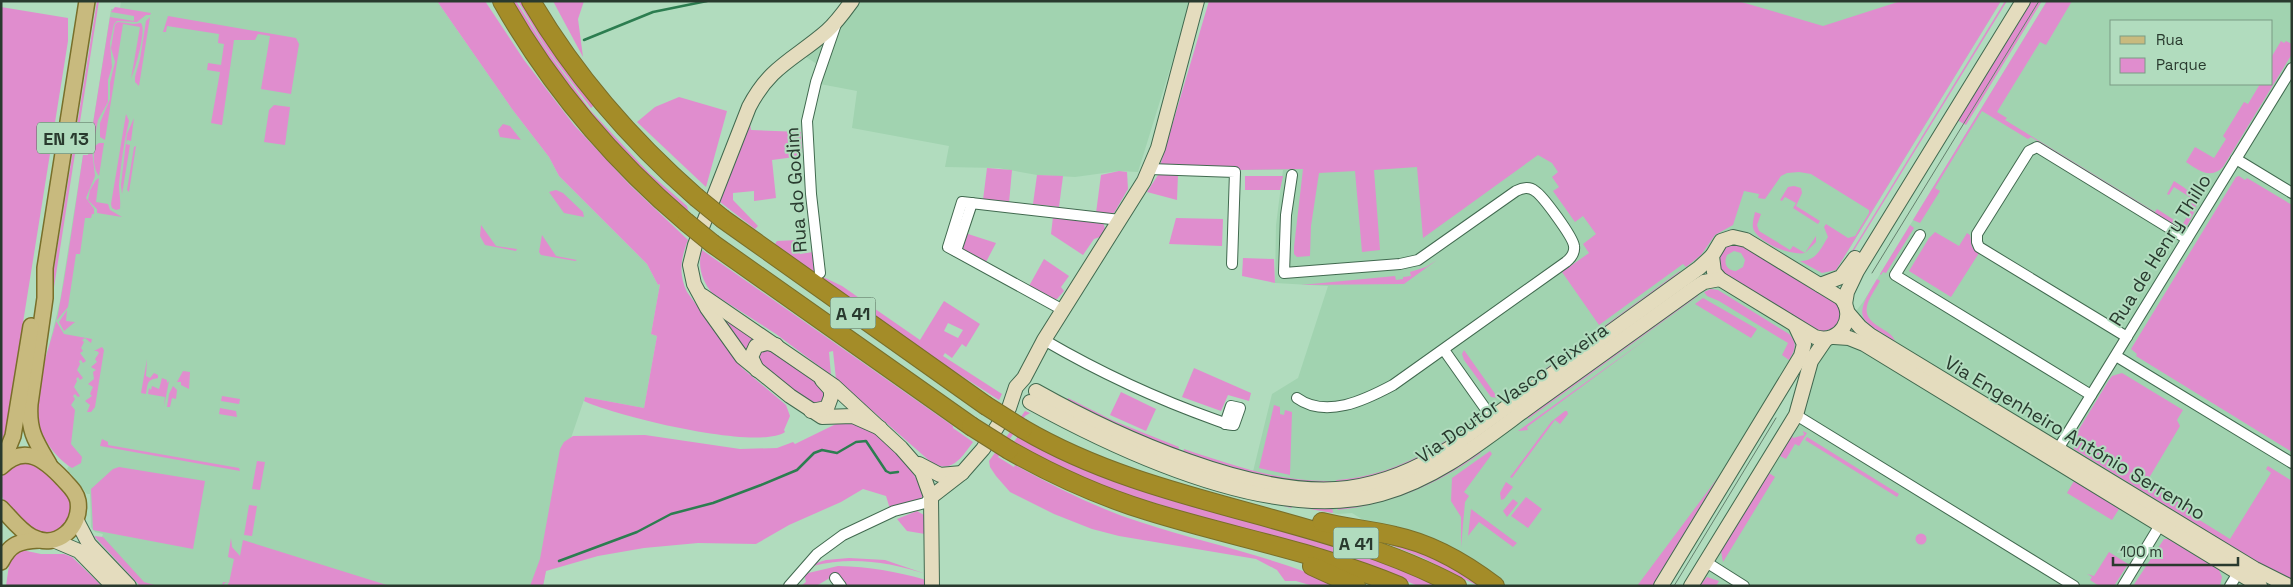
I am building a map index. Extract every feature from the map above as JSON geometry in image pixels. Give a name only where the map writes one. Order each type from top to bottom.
[{"type":"highway","name":"A 41","points":[[502,1],[540,62],[579,115],[626,168],[713,244],[971,426],[1009,450],[1053,474],[1117,501],[1324,559],[1399,586]]},
{"type":"highway","name":"A 41","points":[[531,1],[564,54],[608,110],[652,158],[696,198],[723,220],[984,405],[1023,429],[1072,454],[1133,479],[1373,549],[1424,569],[1456,586]]},
{"type":"highway","points":[[1250,513],[1305,518],[1395,536],[1420,543],[1461,562],[1495,586]]},
{"type":"highway","points":[[1287,548],[1312,566],[1356,586]]},
{"type":"main road","name":"EN 13","points":[[1,466],[13,436],[36,298],[45,268],[87,1]]},
{"type":"main road","points":[[852,1],[838,20],[820,37],[778,67],[764,82],[754,98],[692,255],[691,274],[707,308],[742,358],[759,373],[822,417],[852,416],[880,428]]},
{"type":"main road","points":[[932,517],[962,473],[983,449],[1010,408],[1027,393],[1030,367],[1044,340],[1120,220],[1150,168],[1161,136],[1197,1]]},
{"type":"main road","points":[[1820,285],[1835,281],[1850,266],[2012,1]]},
{"type":"main road","points":[[1692,586],[1796,415],[1811,361],[1830,338],[1844,328],[1847,292],[1857,271],[2023,1]]},
{"type":"main road","name":"Via Doutor Vasco Teixeira","points":[[1027,393],[1105,440],[1174,469],[1262,495],[1307,502],[1346,501],[1379,495],[1404,487],[1450,464],[1496,423],[1699,268],[1712,256],[1721,241],[1733,237],[1741,238],[1820,285]]},
{"type":"main road","points":[[1712,256],[1714,272],[1720,279]]},
{"type":"main road","name":"EN 13","points":[[45,268],[45,298],[29,420],[31,432],[49,464],[76,495],[77,521]]},
{"type":"main road","name":"Via Doutor Vasco Teixeira","points":[[1496,423],[1700,284],[1720,279]]},
{"type":"main road","name":"Via Engenheiro António Serrenho","points":[[1720,279],[1815,338],[1849,338],[1864,344],[2260,586]]},
{"type":"main road","name":"Via Engenheiro António Serrenho","points":[[1820,285],[1838,296],[1846,309],[1870,335],[2255,569],[2289,586]]},
{"type":"main road","points":[[698,292],[714,305],[779,346],[820,378],[839,390],[880,428],[922,472],[931,497],[932,586]]},
{"type":"main road","points":[[1661,586],[1801,356],[1804,344],[1796,326]]},
{"type":"main road","points":[[759,373],[751,361],[752,352],[756,346],[766,343],[779,346]]},
{"type":"main road","points":[[811,411],[827,408],[831,397],[829,387],[820,378]]},
{"type":"main road","name":"EN 13","points":[[1,466],[24,455],[40,458],[49,464]]},
{"type":"main road","points":[[908,456],[934,473],[962,473]]},
{"type":"main road","points":[[931,497],[962,473]]},
{"type":"main road","points":[[1,508],[26,533],[79,552],[113,586]]},
{"type":"main road","points":[[1,562],[6,553],[17,542],[46,540],[67,534],[77,521],[89,544],[129,586]]},
{"type":"street","name":"Rua do Godim","points":[[820,273],[811,194],[807,121],[816,82],[838,20]]},
{"type":"street","name":"Rua de Henry Thillo","points":[[2058,449],[2292,68]]},
{"type":"street","points":[[2127,337],[1979,247],[1977,234],[2029,151],[2037,146],[2187,239]]},
{"type":"street","points":[[2236,159],[2292,193]]},
{"type":"street","points":[[1150,168],[1235,172],[1232,264]]},
{"type":"street","points":[[1292,175],[1286,215],[1284,273],[1412,262],[1429,254],[1519,189],[1531,188],[1539,194],[1573,241],[1574,250],[1572,257],[1402,380],[1363,399],[1344,405],[1323,408],[1314,407],[1297,398]]},
{"type":"street","points":[[1063,310],[956,251],[972,203],[1120,220]]},
{"type":"street","points":[[1920,235],[1895,275],[2091,396]]},
{"type":"street","points":[[1044,340],[1094,368],[1161,399],[1225,424]]},
{"type":"street","points":[[1444,350],[1496,423]]},
{"type":"street","points":[[2116,356],[2292,464]]},
{"type":"street","points":[[1796,415],[2074,586]]},
{"type":"street","points":[[789,586],[817,554],[843,535],[894,511],[925,503],[931,497]]},
{"type":"street","points":[[2123,586],[2160,525]]},
{"type":"street","points":[[1706,562],[1744,586]]},
{"type":"street","points":[[2230,586],[2238,573]]},
{"type":"shaded area","points":[[121,1],[437,1],[512,109],[549,157],[559,176],[647,264],[658,285],[660,284],[651,334],[657,336],[644,408],[585,397],[571,438],[543,586],[140,586],[94,537],[102,537],[103,534],[95,532],[91,527],[90,494],[87,494],[67,469],[69,466],[45,441],[40,429],[38,406],[44,366],[60,301],[83,155],[88,155],[111,9],[120,8]]},
{"type":"shaded area","points":[[854,1],[1191,1],[1138,172],[1119,171],[1075,177],[1037,175],[998,168],[945,167],[949,146],[852,128],[857,91],[820,84],[820,66],[800,53]]},
{"type":"shaded area","points":[[1209,1],[2001,1],[1837,269],[1785,369],[1653,586],[1504,586],[1465,558],[1368,523],[1352,513],[1338,514],[1293,506],[1291,508],[1247,496],[1272,394],[1298,378],[1328,286],[1275,283],[1276,225],[1283,170],[1239,170],[1238,168]]},
{"type":"shaded area","points":[[2047,1],[2292,1],[2292,586],[1699,586],[1807,407],[1820,358],[1863,302]]},
{"type":"green space","points":[[97,1],[99,1],[52,300],[49,300]]},
{"type":"green space","points":[[437,1],[485,1],[524,60],[574,125],[630,185],[688,240],[681,266],[682,278],[687,292],[742,368],[786,405],[790,416],[784,430],[785,432],[770,437],[718,434],[686,429],[625,415],[584,401],[585,397],[644,408],[657,336],[651,334],[660,284],[658,285],[647,264],[559,176],[549,157],[512,109]]},
{"type":"green space","points":[[511,1],[516,1],[546,49],[590,110],[649,173],[687,206],[689,214],[633,162],[589,114],[554,67]]},
{"type":"green space","points":[[518,1],[523,1],[570,74],[594,105],[591,108],[546,48]]},
{"type":"green space","points":[[553,1],[584,1],[578,19],[583,57]]},
{"type":"green space","points":[[1209,1],[1738,1],[1823,26],[1901,1],[2001,1],[1836,270],[1822,273],[1800,261],[1814,257],[1820,250],[1828,237],[1824,227],[1826,224],[1848,238],[1855,236],[1869,210],[1811,174],[1787,173],[1781,176],[1765,199],[1758,198],[1759,194],[1744,191],[1733,225],[1715,235],[1701,255],[1686,267],[1683,264],[1599,325],[1562,272],[1589,253],[1583,244],[1596,234],[1583,216],[1575,222],[1553,191],[1559,187],[1552,177],[1558,172],[1552,163],[1538,155],[1423,238],[1417,167],[1374,170],[1380,250],[1362,252],[1355,171],[1319,173],[1311,226],[1310,256],[1297,257],[1294,254],[1294,247],[1303,169],[1239,170],[1238,168],[1160,166]]},
{"type":"green space","points":[[2005,1],[2007,1],[1848,260],[1847,259]]},
{"type":"green space","points":[[2028,1],[2042,1],[1966,125],[1957,120]]},
{"type":"green space","points":[[2047,1],[2072,1],[2046,45],[2040,42],[1997,112],[2007,118],[2005,120],[2155,212],[2157,209],[2182,225],[2192,209],[2191,198],[2174,187],[2169,195],[2167,194],[2174,181],[2190,192],[2196,202],[2196,208],[2184,231],[2031,137],[2028,139],[1982,111],[1935,188],[1940,191],[1920,223],[1913,220]]},
{"type":"green space","points":[[1,7],[68,18],[68,41],[6,429],[1,445]]},
{"type":"green space","points":[[115,7],[151,13],[137,22],[117,21],[114,24],[110,43],[112,67],[108,80],[108,102],[98,120],[92,150],[95,176],[86,198],[94,209],[94,214],[92,214],[91,218],[85,218],[80,254],[76,254],[68,307],[56,321],[83,155],[88,155],[110,17],[134,21],[134,16],[111,12]]},
{"type":"green space","points":[[168,16],[296,38],[299,44],[291,94],[261,89],[270,36],[258,34],[255,40],[234,40],[222,125],[211,123],[220,72],[207,70],[208,63],[221,65],[224,44],[218,43],[219,34],[167,26],[166,32],[163,32]]},
{"type":"green space","points":[[150,17],[139,86],[135,82],[135,77],[146,21]]},
{"type":"green space","points":[[118,22],[141,23],[143,33],[131,79],[140,27],[123,24],[105,140],[100,137],[100,123],[110,99],[110,83],[115,62],[111,48],[115,24]]},
{"type":"green space","points":[[2281,41],[2292,44],[2292,54],[2223,167],[2218,171],[2209,173],[2200,171],[2186,162],[2195,147],[2214,158],[2226,139],[2223,136],[2244,102],[2248,104],[2259,85],[2273,85],[2273,54]]},
{"type":"green space","points":[[679,97],[727,111],[706,187],[637,122],[655,107]]},
{"type":"green space","points":[[274,105],[290,107],[285,145],[264,142],[269,110]]},
{"type":"green space","points":[[126,114],[129,121],[119,185],[120,209],[116,210],[112,208],[111,204]]},
{"type":"green space","points":[[134,118],[131,141],[127,140],[126,144],[130,145],[122,194],[121,185],[127,134]]},
{"type":"green space","points":[[503,124],[510,126],[521,140],[500,137],[498,130]]},
{"type":"green space","points":[[750,124],[751,130],[801,132],[802,156],[772,160],[776,198],[754,201],[754,191],[733,193],[733,200],[758,226],[755,229],[720,202]]},
{"type":"green space","points":[[99,143],[104,143],[99,176],[94,158],[95,146]]},
{"type":"green space","points":[[136,146],[129,192],[127,190],[134,147]]},
{"type":"green space","points":[[987,168],[1012,170],[1009,203],[983,200]]},
{"type":"green space","points":[[1119,171],[1127,172],[1128,189],[1114,213],[1096,213],[1101,175]]},
{"type":"green space","points":[[1178,174],[1177,200],[1147,192],[1158,175]]},
{"type":"green space","points":[[1037,175],[1063,176],[1059,207],[1033,204]]},
{"type":"green space","points":[[1245,176],[1283,176],[1280,190],[1245,190]]},
{"type":"green space","points":[[2239,176],[2245,180],[2247,178],[2292,205],[2292,452],[2136,356],[2137,354],[2131,349],[2236,177]]},
{"type":"green space","points":[[99,178],[96,202],[108,204],[110,210],[122,217],[97,213],[97,209],[88,200],[90,190]]},
{"type":"green space","points":[[1788,187],[1801,188],[1802,193],[1796,206],[1820,221],[1818,224],[1793,208],[1796,203],[1785,197],[1782,201],[1780,200]]},
{"type":"green space","points":[[556,190],[563,193],[583,212],[584,217],[564,213],[549,192]]},
{"type":"green space","points":[[1755,212],[1761,214],[1757,225],[1759,231],[1790,250],[1793,246],[1805,253],[1784,250],[1761,239],[1753,228]]},
{"type":"green space","points":[[1053,217],[1103,222],[1105,229],[1100,237],[1094,239],[1083,255],[1051,234]]},
{"type":"green space","points":[[1176,218],[1223,219],[1222,246],[1169,244]]},
{"type":"green space","points":[[481,225],[496,246],[517,249],[516,251],[485,245],[480,236]]},
{"type":"green space","points":[[1910,225],[1914,228],[1886,273],[1883,272],[1881,275],[1880,274]]},
{"type":"green space","points":[[1935,232],[1959,246],[1967,233],[1970,235],[1972,247],[1979,253],[1951,297],[1909,271],[1929,238]]},
{"type":"green space","points":[[965,233],[996,243],[986,262],[962,249]]},
{"type":"green space","points":[[542,235],[556,256],[577,260],[541,255],[539,252]]},
{"type":"green space","points":[[1816,236],[1816,242],[1805,253]]},
{"type":"green space","points":[[798,240],[800,254],[813,252],[815,268],[819,275],[842,286],[920,340],[944,301],[980,324],[966,347],[962,344],[952,358],[945,353],[943,356],[1002,394],[999,400],[943,364],[775,244],[777,241]],"holes":[[[948,323],[963,330],[958,338],[944,331]]]},
{"type":"green space","points":[[1734,244],[1743,246],[1836,303],[1839,309],[1840,320],[1833,328],[1816,331],[1724,274],[1720,269],[1719,257],[1725,247]],"holes":[[[1734,251],[1741,253],[1745,260],[1743,267],[1736,271],[1728,268],[1725,261],[1727,255]]]},
{"type":"green space","points":[[702,250],[953,426],[953,428],[973,442],[965,453],[951,465],[939,466],[932,463],[836,379],[833,351],[829,352],[831,375],[776,334],[712,293],[701,273]]},
{"type":"green space","points":[[1243,258],[1274,259],[1275,283],[1242,276]]},
{"type":"green space","points":[[1044,259],[1069,276],[1061,287],[1064,291],[1057,299],[1053,299],[1029,286]]},
{"type":"green space","points":[[1437,260],[1404,284],[1301,285],[1395,276],[1396,280],[1403,279],[1403,277],[1411,276],[1410,272],[1426,267]]},
{"type":"green space","points":[[1680,271],[1682,274],[1513,397],[1511,394]]},
{"type":"green space","points":[[1877,279],[1880,281],[1869,301],[1867,312],[1873,323],[1889,333],[1895,341],[1873,327],[1863,316],[1864,302]]},
{"type":"green space","points":[[1711,289],[1718,290],[1789,334],[1794,340],[1795,347],[1789,360],[1782,355],[1788,343],[1719,301],[1707,296],[1704,292]]},
{"type":"green space","points":[[1696,293],[1698,296],[1528,419],[1526,415]]},
{"type":"green space","points":[[1703,298],[1757,329],[1751,338],[1695,304]]},
{"type":"green space","points":[[713,308],[754,338],[744,352]]},
{"type":"green space","points":[[67,310],[66,321],[75,322],[64,331],[59,322]]},
{"type":"green space","points":[[56,321],[64,334],[92,339],[91,343],[85,338],[82,340],[84,342],[81,348],[83,351],[80,353],[86,361],[83,363],[81,360],[79,361],[80,364],[77,370],[83,378],[80,380],[78,377],[76,379],[74,387],[80,396],[78,397],[75,394],[73,396],[75,399],[71,405],[75,410],[71,444],[82,457],[81,463],[72,468],[48,444],[40,428],[37,411],[41,374]]},
{"type":"green space","points":[[1649,337],[1527,427],[1528,430],[1518,431]]},
{"type":"green space","points":[[102,347],[104,350],[95,407],[91,412],[87,412],[90,405],[85,401],[92,396],[90,394],[93,387],[88,384],[94,379],[93,372],[96,370],[91,367],[97,362],[95,359],[99,353],[94,351]]},
{"type":"green space","points":[[767,347],[821,383],[826,397],[821,403],[815,405],[759,367],[757,354]]},
{"type":"green space","points":[[1464,350],[1498,398],[1491,397],[1464,360],[1462,354]]},
{"type":"green space","points":[[147,359],[146,376],[150,378],[154,373],[158,375],[158,378],[149,382],[146,394],[141,393]]},
{"type":"green space","points":[[1194,368],[1251,393],[1249,401],[1228,395],[1221,411],[1182,397]]},
{"type":"green space","points":[[183,371],[190,372],[189,389],[181,385],[181,382],[177,382]]},
{"type":"green space","points":[[2122,373],[2183,410],[2177,420],[2180,426],[2146,483],[2195,512],[2193,516],[2230,539],[2271,473],[2266,469],[2268,466],[2292,481],[2292,579],[2259,563],[2074,449],[2073,439],[2109,380],[2112,376]]},
{"type":"green space","points":[[162,378],[167,380],[167,383],[169,381],[164,406],[165,397],[148,394],[149,388],[151,390],[152,386],[159,389]]},
{"type":"green space","points":[[173,386],[177,390],[176,399],[172,398],[170,407],[167,407],[169,394]]},
{"type":"green space","points":[[1121,392],[1156,409],[1146,431],[1110,415]]},
{"type":"green space","points":[[222,396],[240,399],[239,404],[221,401]]},
{"type":"green space","points":[[1068,398],[1114,421],[1179,447],[1178,451],[1141,437],[1066,401]]},
{"type":"green space","points":[[1274,405],[1280,407],[1280,414],[1284,415],[1285,410],[1292,412],[1290,475],[1259,468]]},
{"type":"green space","points":[[220,408],[236,411],[237,417],[219,414]]},
{"type":"green space","points":[[1025,411],[1030,413],[1025,416],[998,457],[1014,467],[1015,465],[1076,496],[1124,516],[1292,567],[1341,586],[1313,586],[1296,581],[1285,581],[1277,570],[1256,559],[1119,536],[1092,529],[1054,514],[1010,492],[996,476],[990,467],[989,461]]},
{"type":"green space","points":[[1565,411],[1568,414],[1560,424],[1555,420],[1512,478],[1510,477],[1551,422]]},
{"type":"green space","points":[[863,422],[907,464],[919,484],[923,496],[920,499],[890,509],[886,496],[863,489],[841,502],[789,525],[756,544],[698,543],[644,548],[598,556],[546,571],[543,586],[530,586],[540,559],[560,449],[564,442],[573,436],[645,435],[740,449],[777,448],[793,442],[795,444],[836,424]]},
{"type":"green space","points":[[1464,429],[1465,432],[1444,447],[1386,474],[1336,484],[1336,480],[1371,475],[1403,464],[1434,448]]},
{"type":"green space","points":[[1803,431],[1807,433],[1799,446],[1795,444],[1786,459],[1780,456],[1792,434],[1793,438],[1804,435]]},
{"type":"green space","points":[[1019,435],[1074,464],[1131,487],[1319,539],[1405,571],[1439,586],[1418,586],[1383,571],[1111,490],[1061,468],[1013,443]]},
{"type":"green space","points":[[1807,437],[1899,494],[1897,497],[1805,440]]},
{"type":"green space","points":[[102,439],[108,442],[108,445],[239,468],[240,471],[100,446]]},
{"type":"green space","points":[[1184,449],[1275,476],[1312,481],[1331,481],[1331,484],[1275,479],[1183,453]]},
{"type":"green space","points":[[1478,450],[1481,453],[1430,484],[1395,498],[1338,510],[1337,507]]},
{"type":"green space","points":[[1490,451],[1492,454],[1464,492],[1469,496],[1465,502],[1461,547],[1461,517],[1451,501],[1452,478]]},
{"type":"green space","points":[[22,461],[39,464],[71,499],[73,513],[63,529],[47,535],[30,528],[5,503],[1,494],[2,477],[8,469]]},
{"type":"green space","points":[[257,461],[265,462],[260,490],[252,489]]},
{"type":"green space","points":[[119,467],[205,481],[193,549],[93,530],[91,489],[113,469]]},
{"type":"green space","points":[[1769,473],[1775,477],[1723,562],[1721,551]]},
{"type":"green space","points":[[1719,476],[1653,586],[1637,586]]},
{"type":"green space","points":[[2074,481],[2119,509],[2112,520],[2067,493]]},
{"type":"green space","points":[[1506,482],[1513,487],[1504,499],[1501,500],[1500,493]]},
{"type":"green space","points":[[1526,497],[1542,509],[1528,528],[1511,516]]},
{"type":"green space","points":[[1255,498],[1332,507],[1333,513],[1293,506],[1291,508]]},
{"type":"green space","points":[[1513,499],[1518,503],[1507,517],[1503,511]]},
{"type":"green space","points":[[249,505],[257,506],[252,536],[244,535]]},
{"type":"green space","points":[[1471,509],[1517,543],[1513,547],[1479,522],[1468,536]]},
{"type":"green space","points":[[917,511],[924,515],[925,534],[907,531],[897,519]]},
{"type":"green space","points":[[1921,533],[1927,539],[1921,545],[1915,539]]},
{"type":"green space","points":[[94,536],[103,537],[144,582],[158,586],[140,586]]},
{"type":"green space","points":[[231,538],[232,547],[240,556],[243,540],[390,586],[228,586],[228,583],[225,583],[222,586],[223,582],[229,583],[234,559],[228,557]]},
{"type":"green space","points":[[1376,539],[1399,540],[1489,586],[1478,586],[1423,558]]},
{"type":"green space","points":[[2164,539],[2168,539],[2219,570],[2222,577],[2220,586],[2133,586]]},
{"type":"green space","points":[[22,550],[41,554],[64,554],[72,557],[102,586],[6,586],[11,560]]},
{"type":"green space","points":[[2109,552],[2128,564],[2114,586],[2099,586],[2090,580],[2092,577],[2087,574],[2094,576]]},
{"type":"green space","points":[[849,558],[885,560],[926,574],[898,566],[856,561],[841,561],[813,566],[813,564],[826,560]]},
{"type":"green space","points":[[838,566],[872,568],[904,574],[926,580],[926,586],[844,586],[835,575],[816,586],[801,586],[806,582],[804,574]]},
{"type":"green space","points":[[1707,577],[1719,581],[1716,586],[1699,586]]},
{"type":"waterway","points":[[584,40],[653,12],[707,1]]},
{"type":"waterway","points":[[559,561],[637,532],[671,514],[713,503],[797,470],[814,453],[822,450],[837,453],[856,442],[866,441],[886,471],[890,473],[898,472]]},
{"type":"tram line","points":[[1872,273],[2039,1]]},
{"type":"tram line","points":[[1674,586],[1776,418]]}]
